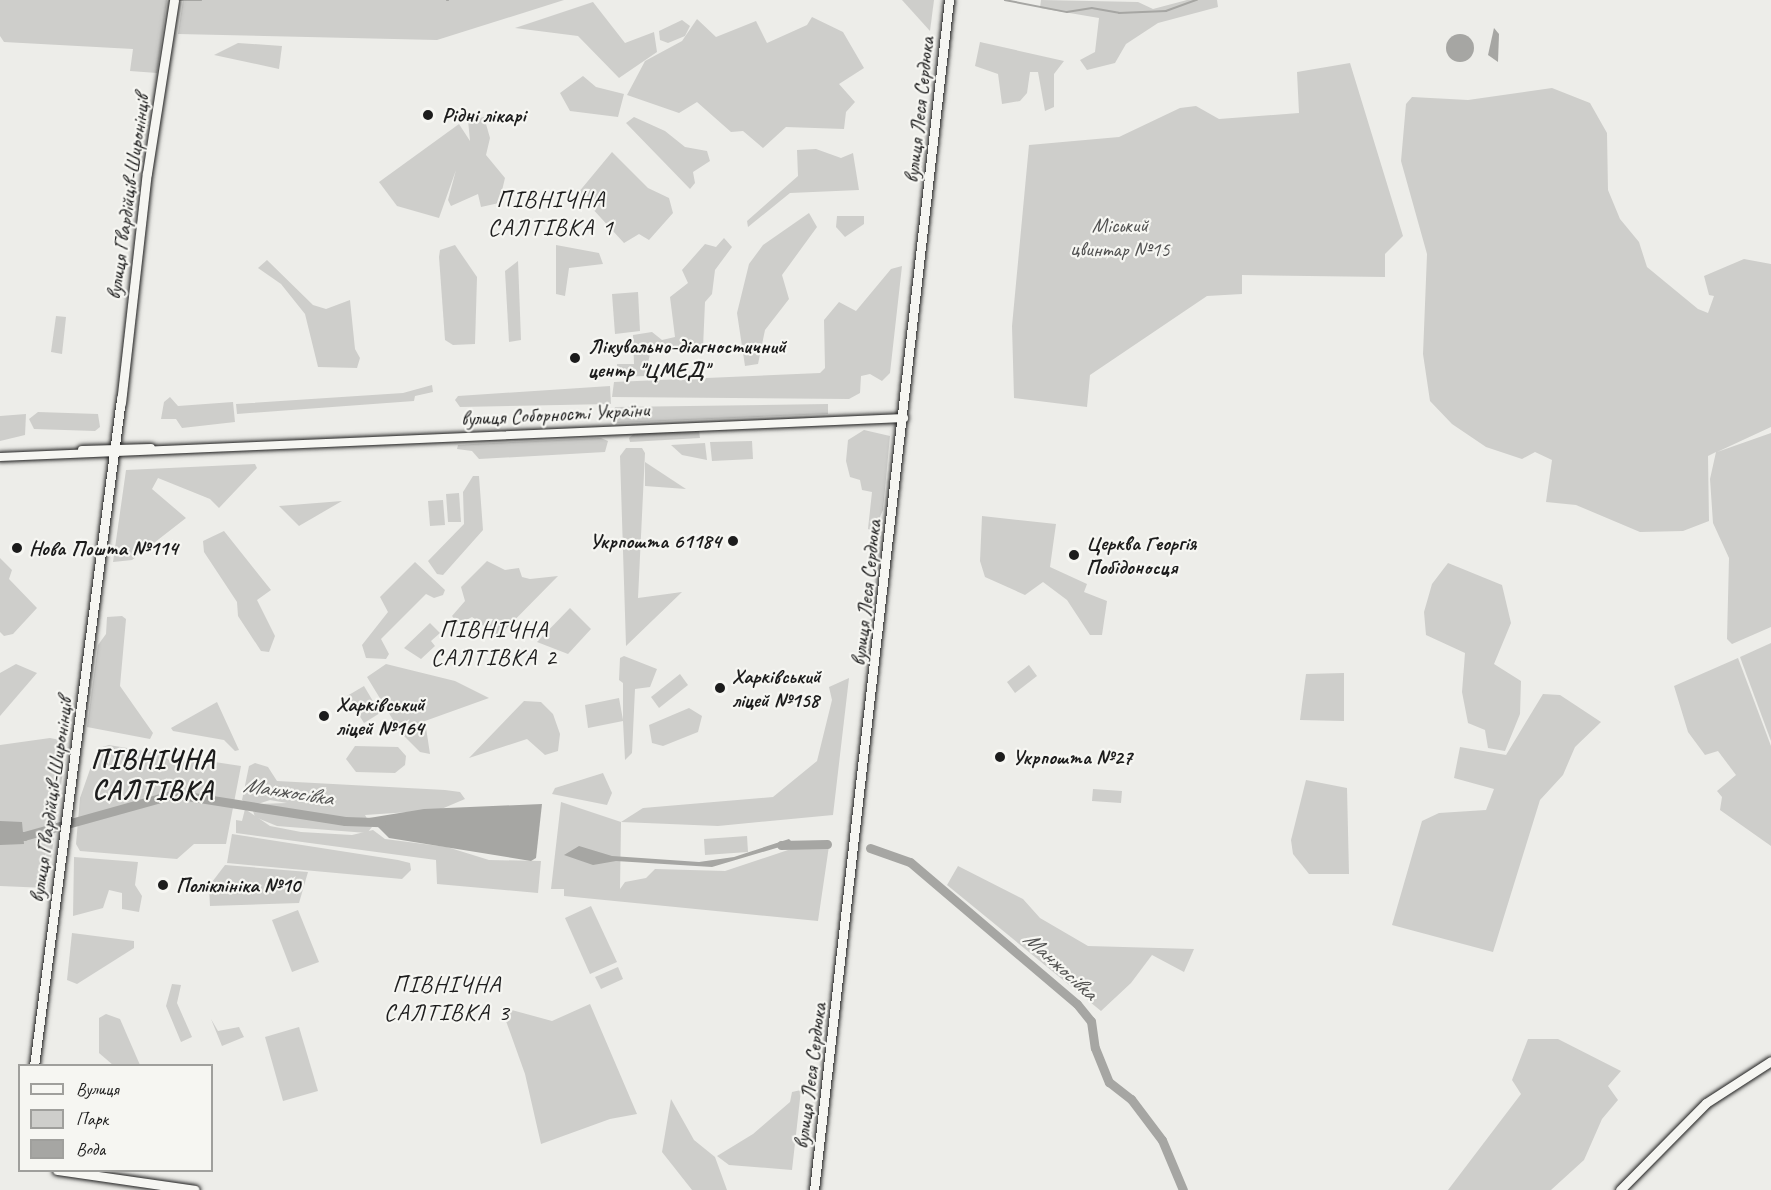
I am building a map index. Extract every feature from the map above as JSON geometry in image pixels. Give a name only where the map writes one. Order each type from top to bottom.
[{"type":"main road","name":"вулиця Гвардійців-Широнінців","points":[[34,1064],[115,452],[147,172],[174,0]]},
{"type":"main road","name":"вулиця Леся Сердюка","points":[[814,1190],[855,853],[949,0]]},
{"type":"main road","points":[[1620,1190],[1706,1103],[1771,1061]]},
{"type":"main road","points":[[71,1172],[195,1190]]},
{"type":"street","name":"вулиця Соборності України","points":[[0,457],[904,418]]},
{"type":"green space","points":[[0,0],[167,0],[157,73],[130,71],[133,49],[4,42],[0,36]]},
{"type":"green space","points":[[183,0],[564,0],[437,40],[178,34]]},
{"type":"green space","points":[[902,0],[934,0],[930,31]]},
{"type":"green space","points":[[1041,0],[1138,2],[1153,9],[1187,0],[1217,0],[1218,7],[1158,23],[1126,44],[1115,63],[1087,70],[1080,60],[1095,52],[1099,18],[1040,8]]},
{"type":"green space","points":[[593,2],[625,43],[654,32],[657,52],[619,78],[578,36],[515,28]]},
{"type":"green space","points":[[812,17],[843,32],[864,68],[839,84],[855,102],[846,112],[844,129],[786,127],[763,148],[743,131],[731,132],[697,102],[679,113],[627,95],[645,61],[682,41],[697,19],[716,37],[756,21],[767,43],[807,25]]},
{"type":"green space","points":[[682,20],[690,26],[685,36],[668,43],[660,40],[659,31]]},
{"type":"green space","points":[[980,42],[1064,61],[1054,74],[1054,107],[1045,111],[1038,72],[1030,72],[1027,93],[1020,101],[1002,104],[998,74],[975,66]]},
{"type":"green space","points":[[238,43],[282,46],[279,69],[214,55]]},
{"type":"green space","name":"Міський цвинтар №15","points":[[1350,63],[1403,236],[1385,254],[1385,277],[1242,275],[1242,294],[1207,296],[1090,375],[1087,407],[1014,398],[1012,326],[1029,145],[1119,137],[1180,108],[1196,106],[1219,119],[1299,113],[1297,72]]},
{"type":"green space","points":[[583,76],[596,87],[624,94],[618,117],[570,111],[560,93]]},
{"type":"green space","points":[[1552,88],[1590,103],[1607,133],[1608,190],[1620,219],[1639,242],[1647,267],[1698,309],[1708,313],[1714,296],[1709,295],[1704,276],[1744,259],[1771,264],[1771,427],[1717,452],[1771,433],[1771,627],[1732,644],[1727,639],[1729,558],[1713,523],[1710,479],[1716,452],[1708,456],[1709,521],[1683,531],[1640,532],[1576,505],[1546,502],[1552,460],[1535,452],[1522,459],[1486,447],[1452,424],[1430,401],[1423,354],[1427,254],[1401,161],[1406,104],[1412,97],[1468,100]]},
{"type":"green space","points":[[484,117],[490,138],[486,155],[505,178],[499,203],[481,207],[478,194],[451,206],[448,200],[456,170],[439,218],[397,206],[379,182],[459,124],[470,141],[468,120]]},
{"type":"green space","points":[[634,117],[665,131],[685,147],[707,151],[710,161],[693,172],[695,183],[690,189],[626,123]]},
{"type":"green space","points":[[816,149],[841,158],[853,153],[859,190],[790,193],[748,227],[747,221],[798,176],[797,150]]},
{"type":"green space","points":[[612,152],[648,188],[669,198],[673,213],[649,240],[639,234],[624,243],[578,193]]},
{"type":"green space","points":[[809,213],[817,227],[782,275],[789,299],[765,330],[758,364],[745,366],[737,313],[749,264],[763,245]]},
{"type":"green space","points":[[837,216],[864,216],[864,224],[845,237],[836,227]]},
{"type":"green space","points":[[724,238],[732,247],[715,270],[712,294],[705,302],[703,348],[650,354],[645,376],[618,377],[617,364],[634,364],[633,335],[652,332],[662,340],[675,337],[670,297],[688,283],[682,270],[705,244],[716,247]]},
{"type":"green space","points":[[455,245],[477,277],[475,344],[453,345],[445,340],[439,257],[440,250]]},
{"type":"green space","points":[[556,245],[599,253],[603,264],[569,268],[565,296],[556,294]]},
{"type":"green space","points":[[267,260],[313,305],[326,309],[350,300],[355,349],[360,358],[357,368],[318,367],[305,314],[281,284],[258,268]]},
{"type":"green space","points":[[518,261],[521,340],[509,342],[505,271]]},
{"type":"green space","points":[[902,266],[890,373],[882,381],[870,374],[861,376],[860,393],[849,399],[612,397],[614,382],[820,373],[825,368],[824,320],[839,302],[856,311],[891,269]]},
{"type":"green space","points":[[638,292],[640,331],[615,334],[612,294]]},
{"type":"green space","points":[[56,316],[66,317],[62,354],[51,352]]},
{"type":"green space","points":[[432,385],[433,392],[415,396],[414,401],[237,414],[236,404],[403,393]]},
{"type":"green space","points":[[610,386],[611,404],[460,407],[455,400],[458,396]]},
{"type":"green space","points":[[170,397],[178,406],[233,402],[235,422],[182,428],[176,419],[161,419],[164,402]]},
{"type":"green space","points":[[828,404],[828,414],[617,423],[613,412],[615,407]]},
{"type":"green space","points":[[38,412],[98,414],[100,427],[95,431],[34,429],[29,419]]},
{"type":"green space","points":[[26,414],[25,435],[0,441],[0,416]]},
{"type":"green space","points":[[864,430],[890,436],[883,510],[874,531],[868,529],[872,492],[862,490],[860,480],[850,477],[846,461],[848,440]]},
{"type":"green space","points":[[699,431],[700,438],[630,442],[629,438],[635,433]]},
{"type":"green space","points":[[601,438],[608,441],[605,452],[479,459],[472,451],[457,449],[458,445]]},
{"type":"green space","points":[[752,441],[753,459],[712,461],[710,442]]},
{"type":"green space","points":[[705,443],[707,460],[682,455],[671,445]]},
{"type":"green space","points":[[626,448],[642,448],[645,453],[638,598],[682,592],[626,646],[620,456]]},
{"type":"green space","points":[[645,462],[686,489],[645,486]]},
{"type":"green space","points":[[255,464],[257,468],[219,508],[210,499],[158,478],[152,489],[186,518],[132,560],[113,562],[126,470]]},
{"type":"green space","points":[[473,476],[479,476],[483,530],[443,575],[437,574],[428,561],[464,524],[463,492]]},
{"type":"green space","points":[[459,493],[461,522],[448,522],[446,494]]},
{"type":"green space","points":[[443,500],[445,525],[430,526],[428,501]]},
{"type":"green space","points":[[342,501],[299,526],[279,506]]},
{"type":"green space","points":[[982,516],[1056,524],[1050,567],[1087,584],[1084,592],[1107,601],[1102,635],[1090,635],[1067,600],[1043,582],[1025,595],[985,577],[980,561]]},
{"type":"green space","points":[[224,531],[271,590],[257,600],[275,636],[269,652],[261,651],[238,616],[237,602],[204,552],[203,541]]},
{"type":"green space","points":[[0,558],[12,570],[9,579],[37,608],[13,634],[4,636],[0,632]]},
{"type":"green space","points":[[487,561],[505,570],[519,568],[522,577],[530,579],[558,576],[498,637],[472,617],[459,624],[452,616],[465,601],[461,587]]},
{"type":"green space","points":[[415,562],[445,590],[443,595],[434,598],[426,594],[381,639],[389,654],[386,659],[366,658],[362,645],[388,612],[380,597]]},
{"type":"green space","points":[[1448,563],[1502,585],[1511,623],[1494,664],[1521,681],[1520,714],[1505,751],[1488,748],[1485,730],[1468,723],[1462,692],[1465,653],[1426,635],[1424,612],[1432,584]]},
{"type":"green space","points":[[570,608],[591,629],[568,654],[537,642]]},
{"type":"green space","points":[[122,616],[126,619],[120,686],[153,733],[150,739],[87,727],[98,645],[106,634],[107,617]]},
{"type":"green space","points":[[430,623],[440,633],[431,641],[435,646],[421,659],[404,648]]},
{"type":"green space","points":[[1771,643],[1771,741],[1740,657]]},
{"type":"green space","points":[[624,656],[657,669],[650,687],[635,689],[632,753],[625,760],[623,721],[588,728],[585,705],[619,698],[623,720],[623,683],[619,680],[620,658]]},
{"type":"green space","points":[[1738,658],[1771,746],[1771,846],[1720,810],[1722,797],[1717,791],[1736,775],[1718,751],[1705,755],[1688,732],[1674,686]]},
{"type":"green space","points":[[16,664],[37,673],[0,716],[0,673]]},
{"type":"green space","points":[[386,664],[455,681],[489,698],[425,721],[430,754],[420,752],[401,733],[367,677]]},
{"type":"green space","points":[[1029,665],[1037,676],[1015,693],[1007,682]]},
{"type":"green space","points":[[1344,673],[1344,721],[1300,720],[1306,674]]},
{"type":"green space","points":[[680,674],[688,685],[659,708],[651,697]]},
{"type":"green space","points":[[849,678],[833,815],[718,826],[621,822],[643,808],[773,797],[817,761],[832,700],[829,687]]},
{"type":"green space","points":[[364,686],[380,713],[364,723],[347,696]]},
{"type":"green space","points":[[1543,694],[1560,695],[1601,722],[1575,747],[1563,775],[1540,800],[1493,952],[1392,925],[1422,821],[1439,813],[1486,810],[1494,789],[1454,778],[1460,747],[1506,755]]},
{"type":"green space","points":[[524,701],[541,702],[553,714],[560,734],[558,751],[545,755],[527,739],[469,758]]},
{"type":"green space","points":[[217,702],[239,750],[235,751],[224,740],[173,731],[171,728]]},
{"type":"green space","points":[[689,708],[702,716],[698,732],[663,746],[652,743],[649,725]]},
{"type":"green space","points":[[50,738],[60,740],[63,749],[63,771],[47,888],[0,886],[0,745]]},
{"type":"green space","points":[[109,745],[163,754],[172,763],[195,759],[241,766],[226,844],[194,844],[177,859],[80,851],[76,844],[80,798],[99,748]]},
{"type":"green space","points":[[355,746],[398,747],[406,756],[405,765],[395,773],[356,772],[346,759]]},
{"type":"green space","points":[[255,763],[268,767],[277,781],[445,790],[460,792],[465,799],[439,810],[365,815],[372,827],[367,833],[277,826],[255,817],[253,811],[258,804],[252,806],[242,800],[249,766]],"holes":[[[270,800],[287,803],[258,804]]]},
{"type":"green space","points":[[603,773],[612,793],[607,805],[552,794],[555,788]]},
{"type":"green space","points":[[1306,780],[1347,788],[1349,874],[1309,874],[1293,854],[1291,840]]},
{"type":"green space","points":[[1093,789],[1122,791],[1121,803],[1092,801]]},
{"type":"green space","points":[[561,802],[621,822],[620,889],[625,882],[646,878],[655,869],[725,871],[797,847],[829,846],[818,921],[564,896],[564,889],[551,889]]},
{"type":"green space","points":[[245,809],[270,826],[301,832],[352,835],[373,830],[385,839],[447,847],[489,860],[541,861],[538,893],[437,884],[436,860],[236,833],[236,820],[242,821]]},
{"type":"green space","points":[[232,834],[398,860],[410,863],[411,870],[402,879],[227,863]]},
{"type":"green space","points":[[747,836],[748,852],[705,855],[704,839]]},
{"type":"green space","points":[[74,857],[138,862],[135,885],[142,896],[139,912],[122,909],[122,893],[109,890],[103,908],[73,916]]},
{"type":"green space","points":[[225,865],[308,872],[299,903],[210,906],[209,886]]},
{"type":"green space","points":[[958,866],[1023,899],[1040,918],[1088,946],[1194,949],[1184,972],[1152,955],[1131,983],[1101,1011],[947,885]]},
{"type":"green space","points":[[591,906],[617,962],[590,974],[565,918]]},
{"type":"green space","points":[[298,910],[319,962],[292,972],[272,920]]},
{"type":"green space","points":[[72,933],[134,941],[134,948],[77,984],[67,980]]},
{"type":"green space","points":[[618,967],[623,979],[601,989],[595,977]]},
{"type":"green space","points":[[172,984],[181,985],[177,1003],[192,1037],[181,1042],[166,1006]]},
{"type":"green space","points":[[590,1004],[637,1114],[610,1119],[541,1144],[525,1074],[501,1007],[552,1021]]},
{"type":"green space","points":[[106,1014],[120,1019],[140,1064],[112,1064],[99,1053],[99,1018]]},
{"type":"green space","points":[[211,1019],[218,1031],[239,1027],[244,1037],[222,1046]]},
{"type":"green space","points":[[299,1027],[318,1091],[283,1101],[265,1037]]},
{"type":"green space","points":[[1528,1039],[1558,1039],[1621,1071],[1608,1086],[1618,1100],[1602,1119],[1584,1160],[1551,1190],[1448,1190],[1521,1094],[1512,1080]]},
{"type":"green space","points":[[801,1090],[792,1170],[729,1165],[717,1156],[753,1134],[790,1102],[792,1092]]},
{"type":"green space","points":[[671,1099],[694,1140],[715,1157],[727,1190],[692,1190],[662,1152]]},
{"type":"water","points":[[1494,28],[1499,34],[1498,62],[1488,55]]},
{"type":"water","points":[[1460,34],[1470,38],[1474,48],[1470,58],[1460,62],[1450,58],[1446,48],[1450,38]]},
{"type":"water","points":[[542,804],[536,858],[531,861],[389,838],[369,818],[424,809]]},
{"type":"water","points":[[0,821],[22,822],[24,844],[0,845]]},
{"type":"water","points":[[789,839],[793,843],[712,867],[616,861],[593,865],[564,855],[579,846],[612,856],[699,862],[734,857]]},
{"type":"waterway","points":[[176,0],[201,0]]},
{"type":"waterway","points":[[1005,0],[1067,12],[1092,8],[1119,13],[1166,11],[1197,0]]},
{"type":"waterway","name":"Манжосівка","points":[[0,836],[24,836],[174,794],[345,821],[381,822]]},
{"type":"waterway","name":"Манжосівка","points":[[781,845],[827,844]]},
{"type":"waterway","name":"Манжосівка","points":[[870,848],[910,862],[1077,1004],[1091,1021],[1095,1048],[1109,1082],[1131,1099],[1162,1140],[1183,1190]]},
{"type":"place","name":"Рідні лікарі","points":[[428,115]]},
{"type":"place","name":"Лікувально-діагностичний центр \"ЦМЕД\"","points":[[575,358]]},
{"type":"place","name":"Укрпошта 61184","points":[[733,541]]},
{"type":"place","name":"Нова Пошта №114","points":[[17,548]]},
{"type":"place","name":"Церква Георгія Побідоносця","points":[[1074,555]]},
{"type":"place","name":"Харківський ліцей №158","points":[[720,688]]},
{"type":"place","name":"Харківський ліцей №164","points":[[324,716]]},
{"type":"place","name":"Укрпошта №27","points":[[1000,757]]},
{"type":"place","name":"Поліклініка №10","points":[[163,885]]},
{"type":"district","name":"ПІВНІЧНА САЛТІВКА 1","points":[[551,214]]},
{"type":"district","name":"ПІВНІЧНА САЛТІВКА 2","points":[[494,644]]},
{"type":"district","name":"ПІВНІЧНА САЛТІВКА","points":[[153,774]]},
{"type":"district","name":"ПІВНІЧНА САЛТІВКА 3","points":[[447,999]]}]
